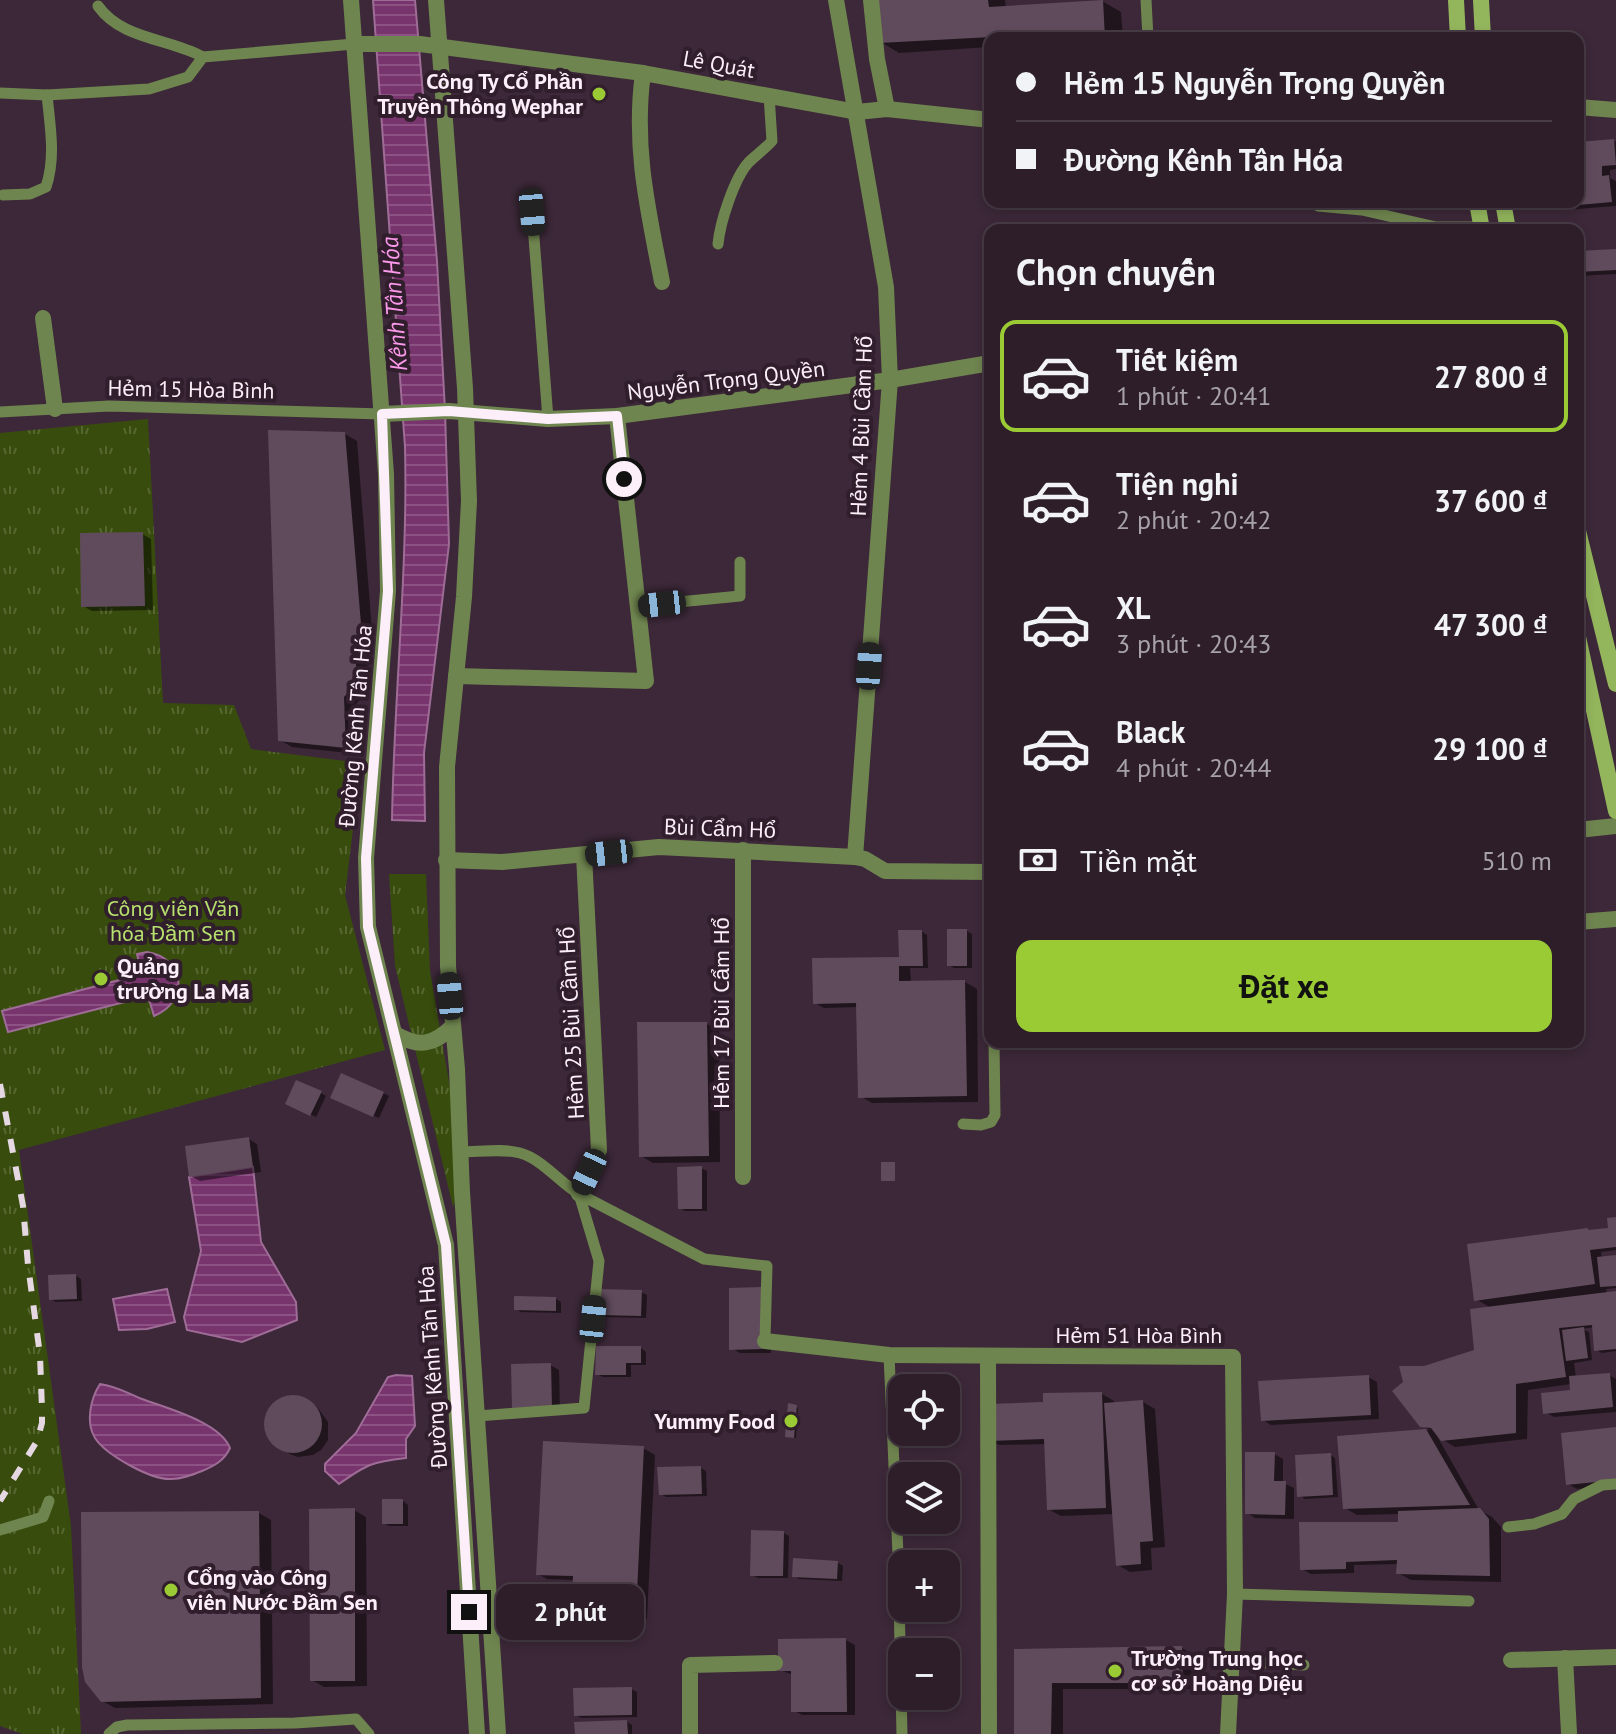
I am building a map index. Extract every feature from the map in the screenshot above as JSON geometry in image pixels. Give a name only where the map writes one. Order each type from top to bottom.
[{"type":"main road","points":[[1456,0],[1458,32]]},
{"type":"main road","points":[[1481,0],[1483,32]]},
{"type":"main road","points":[[1584,555],[1616,684]]},
{"type":"main road","points":[[1584,676],[1616,811]]},
{"type":"street","name":"Đường Kênh Tân Hóa","points":[[351,0],[363,43],[390,414],[388,591],[366,858],[368,927],[446,1245],[477,1734]]},
{"type":"street","name":"Đường Kênh Tân Hóa","points":[[436,0],[467,412],[469,501],[464,597],[447,767],[448,966],[498,1734]]},
{"type":"street","name":"Hẻm 4 Bùi Cầm Hổ","points":[[836,0],[886,287],[890,380],[855,857]]},
{"type":"street","points":[[871,0],[877,59],[887,109]]},
{"type":"street","name":"Lê Quát","points":[[363,43],[439,46],[643,73],[857,112],[887,109],[984,119]]},
{"type":"street","points":[[643,73],[640,121],[643,187],[662,282]]},
{"type":"street","points":[[1584,107],[1616,110]]},
{"type":"street","points":[[43,318],[55,409]]},
{"type":"street","name":"Nguyễn Trọng Quyền","points":[[390,414],[449,411],[548,419],[617,416],[890,380],[984,364]]},
{"type":"street","points":[[456,676],[646,681],[617,416]]},
{"type":"street","points":[[1584,829],[1616,826]]},
{"type":"street","name":"Bùi Cẩm Hổ","points":[[446,860],[502,862],[659,847],[855,857],[865,859],[885,871],[984,872]]},
{"type":"street","name":"Hẻm 17 Bùi Cẩm Hổ","points":[[743,850],[743,1177]]},
{"type":"street","name":"Hẻm 25 Bùi Cầm Hổ","points":[[579,1194],[599,1150],[584,855]]},
{"type":"street","points":[[1584,922],[1616,919]]},
{"type":"street","points":[[395,1034],[420,1044],[432,1043],[453,1026]]},
{"type":"street","name":"Hẻm 51 Hòa Bình","points":[[765,1341],[889,1355],[1233,1357],[1235,1594],[1228,1734]]},
{"type":"street","points":[[988,1357],[989,1734]]},
{"type":"street","points":[[1511,1660],[1616,1657]]},
{"type":"street","points":[[1565,1658],[1569,1733]]},
{"type":"street","points":[[690,1734],[690,1665],[775,1663]]},
{"type":"lane","points":[[1146,0],[1148,32]]},
{"type":"lane","points":[[98,6],[105,16],[126,30],[184,46],[203,57],[363,43]]},
{"type":"lane","points":[[0,93],[47,95],[149,89],[188,77],[203,57]]},
{"type":"lane","points":[[3,195],[30,194],[46,187],[50,175],[52,140],[47,95]]},
{"type":"lane","points":[[718,244],[719,224],[732,198],[735,182],[772,141],[769,95]]},
{"type":"lane","points":[[1340,208],[1362,210],[1412,224]]},
{"type":"lane","points":[[532,212],[548,419]]},
{"type":"lane","name":"Hẻm 15 Hòa Bình","points":[[0,412],[109,406],[390,414]]},
{"type":"lane","points":[[638,606],[740,596],[740,562]]},
{"type":"lane","points":[[963,1124],[981,1125],[991,1122],[995,1115],[994,1048]]},
{"type":"lane","points":[[461,1152],[518,1152],[534,1159],[563,1185],[704,1259],[767,1266],[765,1341]]},
{"type":"lane","points":[[478,1416],[584,1408],[599,1261],[579,1194]]},
{"type":"lane","points":[[889,1355],[902,1734]]},
{"type":"lane","points":[[1508,1527],[1534,1524],[1562,1514],[1574,1499],[1602,1485],[1616,1484]]},
{"type":"lane","points":[[0,1530],[43,1517],[49,1501]]},
{"type":"lane","points":[[1235,1594],[1469,1601]]},
{"type":"lane","points":[[1232,1661],[1304,1665]]},
{"type":"lane","points":[[109,1734],[117,1727],[127,1725],[295,1728],[356,1719],[369,1734]]},
{"type":"green space","name":"Công viên Văn hóa Đầm Sen","points":[[148,419],[163,703],[234,705],[251,749],[361,763],[345,895],[385,1050],[19,1150],[71,1526],[81,1734],[23,1734],[0,1726],[0,433]]},
{"type":"green space","points":[[389,874],[426,874],[430,971],[461,1152],[461,1182],[453,1207],[395,966]]},
{"type":"shaded area","points":[[373,0],[415,0],[437,261],[449,544],[424,753],[425,821],[392,820],[405,540],[405,447]]},
{"type":"shaded area","points":[[147,952],[169,962],[178,981],[178,991],[173,1001],[154,1016],[148,996],[8,1032],[2,1011],[142,974],[137,954]]},
{"type":"shaded area","points":[[253,1167],[261,1242],[296,1302],[297,1320],[242,1342],[187,1330],[184,1317],[201,1251],[189,1177]]},
{"type":"shaded area","points":[[167,1289],[175,1322],[147,1329],[119,1330],[113,1299]]},
{"type":"shaded area","points":[[412,1376],[415,1426],[406,1439],[406,1458],[370,1465],[339,1484],[325,1471],[325,1464],[356,1433],[388,1377]]},
{"type":"shaded area","points":[[100,1384],[204,1423],[230,1448],[215,1465],[183,1478],[162,1478],[141,1471],[109,1452],[92,1432],[90,1410]]},
{"type":"building","points":[[876,0],[988,0],[989,7],[1103,0],[1105,32],[984,32],[984,37],[879,43]]},
{"type":"building","points":[[1614,139],[1616,165],[1602,166],[1602,176],[1609,175],[1612,202],[1584,204],[1584,142]]},
{"type":"building","points":[[1616,249],[1616,270],[1584,272],[1584,251]]},
{"type":"building","points":[[268,430],[345,432],[362,636],[354,645],[358,682],[344,697],[346,748],[278,741]]},
{"type":"building","points":[[143,532],[145,606],[81,607],[80,533]]},
{"type":"building","points":[[947,929],[967,929],[967,966],[947,966]]},
{"type":"building","points":[[898,930],[922,930],[923,966],[899,966],[899,981],[965,980],[967,1096],[858,1098],[856,1003],[813,1004],[812,958],[899,957]]},
{"type":"building","points":[[637,1022],[707,1022],[709,1156],[639,1157]]},
{"type":"building","points":[[341,1073],[384,1092],[373,1117],[330,1098]]},
{"type":"building","points":[[296,1080],[322,1091],[310,1116],[285,1104]]},
{"type":"building","points":[[249,1137],[253,1167],[189,1177],[185,1146]]},
{"type":"building","points":[[881,1162],[895,1162],[895,1181],[881,1181]]},
{"type":"building","points":[[702,1166],[702,1209],[678,1209],[677,1167]]},
{"type":"building","points":[[1616,1217],[1616,1247],[1590,1250],[1595,1284],[1474,1301],[1467,1244],[1608,1228],[1607,1218]]},
{"type":"building","points":[[1616,1255],[1616,1286],[1600,1287],[1597,1257]]},
{"type":"building","points":[[76,1274],[77,1299],[49,1300],[48,1275]]},
{"type":"building","points":[[762,1287],[763,1349],[729,1350],[729,1288]]},
{"type":"building","points":[[597,1289],[642,1290],[641,1316],[597,1315]]},
{"type":"building","points":[[1616,1291],[1616,1349],[1594,1351],[1592,1325],[1559,1328],[1566,1377],[1516,1384],[1516,1433],[1441,1441],[1431,1428],[1420,1427],[1392,1391],[1403,1382],[1399,1366],[1424,1366],[1474,1350],[1470,1309]]},
{"type":"building","points":[[514,1296],[556,1297],[556,1311],[514,1310]]},
{"type":"building","points":[[1584,1327],[1588,1358],[1566,1361],[1562,1330]]},
{"type":"building","points":[[596,1346],[641,1346],[641,1363],[626,1363],[626,1375],[595,1375]]},
{"type":"building","points":[[551,1363],[552,1409],[512,1410],[511,1364]]},
{"type":"building","points":[[1610,1373],[1613,1407],[1543,1414],[1541,1393],[1570,1390],[1569,1376]]},
{"type":"building","points":[[1369,1375],[1371,1415],[1261,1421],[1258,1381]]},
{"type":"building","points":[[1102,1392],[1106,1508],[1047,1510],[1044,1439],[989,1441],[988,1404],[1043,1402],[1043,1393]]},
{"type":"building","points":[[293,1395],[304,1397],[313,1404],[320,1413],[320,1435],[313,1444],[304,1451],[293,1453],[282,1451],[273,1444],[266,1435],[264,1424],[266,1413],[273,1404],[282,1397]]},
{"type":"building","points":[[1143,1400],[1153,1541],[1140,1542],[1141,1564],[1116,1566],[1104,1403]]},
{"type":"building","name":"Yummy Food","points":[[788,1403],[797,1405],[794,1438],[785,1437]]},
{"type":"building","points":[[1616,1427],[1616,1480],[1566,1485],[1561,1433]]},
{"type":"building","points":[[1426,1429],[1470,1505],[1343,1509],[1337,1436]]},
{"type":"building","points":[[543,1441],[644,1446],[636,1614],[571,1610],[573,1576],[536,1575]]},
{"type":"building","points":[[1245,1452],[1275,1452],[1274,1481],[1286,1481],[1285,1515],[1245,1514]]},
{"type":"building","points":[[1331,1453],[1333,1495],[1297,1497],[1295,1455]]},
{"type":"building","points":[[701,1466],[702,1494],[659,1495],[657,1467]]},
{"type":"building","points":[[382,1499],[403,1499],[403,1524],[382,1524]]},
{"type":"building","points":[[355,1508],[355,1681],[310,1681],[309,1509]]},
{"type":"building","points":[[1480,1508],[1489,1519],[1490,1576],[1396,1574],[1397,1560],[1346,1562],[1346,1569],[1300,1570],[1299,1522],[1398,1522],[1398,1511]]},
{"type":"building","name":"Cổng vào Công viên Nước Đầm Sen","points":[[259,1511],[261,1698],[101,1702],[85,1682],[82,1667],[81,1512]]},
{"type":"building","points":[[751,1530],[784,1531],[783,1576],[750,1576]]},
{"type":"building","points":[[793,1558],[838,1561],[837,1579],[792,1577]]},
{"type":"building","points":[[498,1588],[526,1589],[526,1602],[499,1602]]},
{"type":"building","points":[[546,1615],[569,1615],[569,1638],[546,1638]]},
{"type":"building","points":[[846,1638],[847,1712],[791,1712],[791,1671],[778,1671],[778,1639]]},
{"type":"building","points":[[1182,1646],[1183,1683],[1052,1683],[1051,1734],[1014,1734],[1014,1649]]},
{"type":"building","points":[[632,1687],[632,1715],[574,1716],[573,1688]]},
{"type":"building","points":[[627,1720],[628,1734],[575,1734],[574,1722]]},
{"type":"railway","points":[[0,1084],[23,1206],[40,1355],[42,1409],[37,1441],[0,1501]]},
{"type":"place","name":"Công Ty Cổ Phần Truyền Thông Wephar","points":[[599,94]]},
{"type":"place","name":"Quảng trường La Mã","points":[[101,979]]},
{"type":"place","name":"Yummy Food","points":[[791,1421]]},
{"type":"place","name":"Cổng vào Công viên Nước Đầm Sen","points":[[171,1590]]},
{"type":"place","name":"Trường Trung học cơ sở Hoàng Diệu","points":[[1115,1671]]},
{"type":"route","points":[[469,1612],[446,1245],[368,927],[366,858],[388,591],[382,414],[449,411],[548,419],[617,416],[624,479]]},
{"type":"water label","name":"Kênh Tân Hóa","points":[[394,304]]}]
